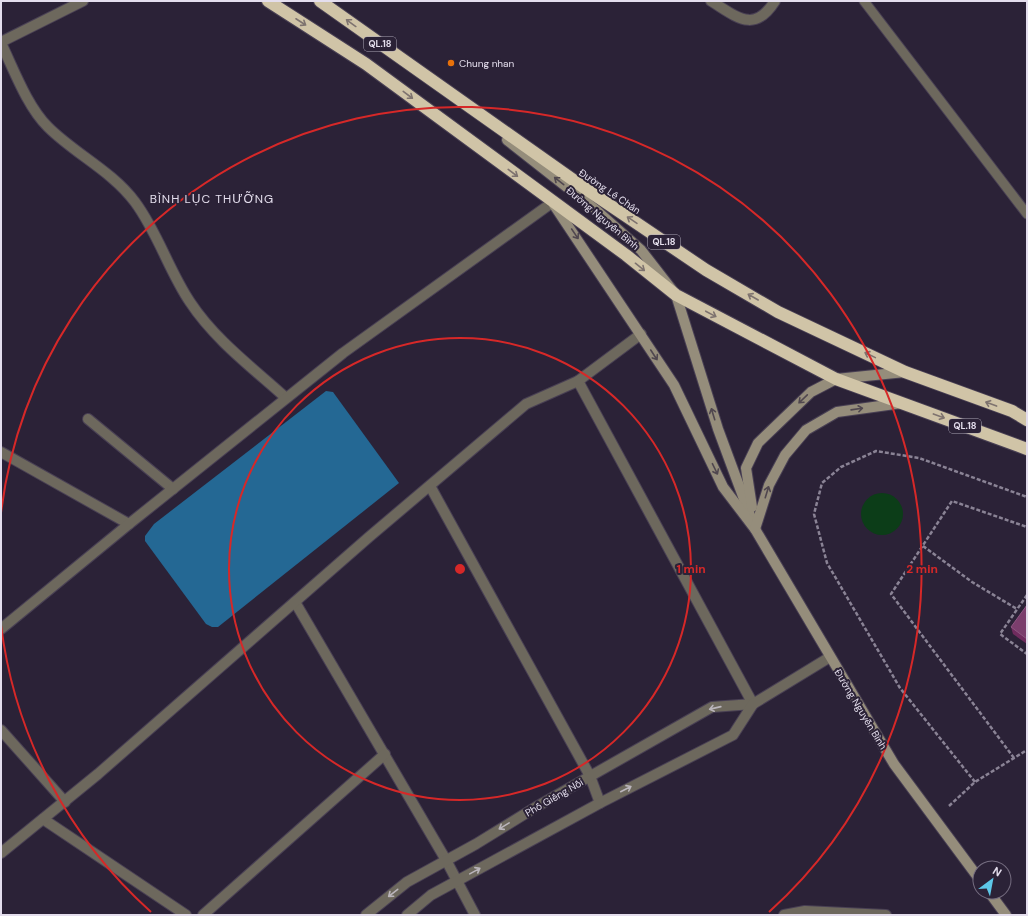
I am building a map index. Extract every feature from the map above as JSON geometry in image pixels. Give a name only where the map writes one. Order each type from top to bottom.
[{"type":"highway","name":"QL.18","points":[[268,1],[366,64],[626,255],[676,296],[836,379],[1027,448]]},
{"type":"highway","name":"Đường Lê Chân","points":[[320,1],[586,189],[706,270],[778,312],[905,372]]},
{"type":"highway","name":"QL.18","points":[[905,372],[1012,411],[1027,420]]},
{"type":"main road","name":"Đường Nguyễn Bình","points":[[440,86],[596,210],[630,240],[641,250],[676,296],[718,429],[755,529]]},
{"type":"main road","name":"Đường Nguyễn Bình","points":[[553,202],[674,385],[723,487],[755,529],[894,764],[972,869]]},
{"type":"main road","points":[[755,529],[746,468],[758,443],[811,392],[836,379],[905,372]]},
{"type":"main road","points":[[755,529],[769,485],[785,455],[806,430],[837,412],[902,403]]},
{"type":"main road","points":[[995,900],[1006,915]]},
{"type":"street","points":[[83,1],[1,43],[35,112],[60,138],[121,186],[146,218],[190,301],[203,320],[216,334],[286,398]]},
{"type":"street","points":[[711,1],[736,17],[749,20],[760,18],[770,9],[775,1]]},
{"type":"street","points":[[1,629],[129,524],[343,353],[553,202]]},
{"type":"street","points":[[1,853],[104,769],[295,602],[526,404],[578,381],[640,334]]},
{"type":"street","points":[[578,381],[753,704]]},
{"type":"street","points":[[88,419],[173,489]]},
{"type":"street","points":[[1,452],[129,524]]},
{"type":"street","points":[[430,486],[590,776],[600,803]]},
{"type":"street","points":[[295,602],[446,860],[475,915]]},
{"type":"street","name":"Phố Giếng Nối","points":[[407,915],[431,895],[457,880],[600,803],[733,735],[753,704],[830,657]]},
{"type":"street","name":"Phố Giếng Nối","points":[[366,915],[407,882],[712,707],[753,704]]},
{"type":"street","points":[[1,730],[64,802]]},
{"type":"street","points":[[203,915],[384,754]]},
{"type":"street","points":[[43,819],[186,915]]},
{"type":"street","points":[[784,915],[804,911],[886,915]]},
{"type":"lane","points":[[864,1],[1027,214]]},
{"type":"path","points":[[975,782],[900,688],[827,563],[814,514],[822,483],[840,467],[876,451],[919,458],[1027,497]]},
{"type":"path","points":[[1014,758],[891,594],[952,502],[1027,527]]},
{"type":"path","points":[[923,546],[972,582],[1017,609]]},
{"type":"path","points":[[1027,595],[1000,634],[1027,654]]},
{"type":"path","points":[[949,806],[975,782],[1027,750]]},
{"type":"green space","points":[[878,493],[886,493],[894,496],[900,502],[903,514],[900,526],[894,532],[886,535],[878,535],[870,532],[864,526],[861,518],[861,510],[864,502],[870,496]]},
{"type":"water","points":[[326,391],[333,392],[399,483],[218,627],[212,627],[206,624],[145,541],[145,536],[154,524]]},
{"type":"building","points":[[1027,605],[1027,639],[1011,627]]},
{"type":"place","name":"Chung nhan","points":[[451,63]]},
{"type":"district","name":"BÌNH LỤC THƯỠNG","points":[[212,199]]}]
